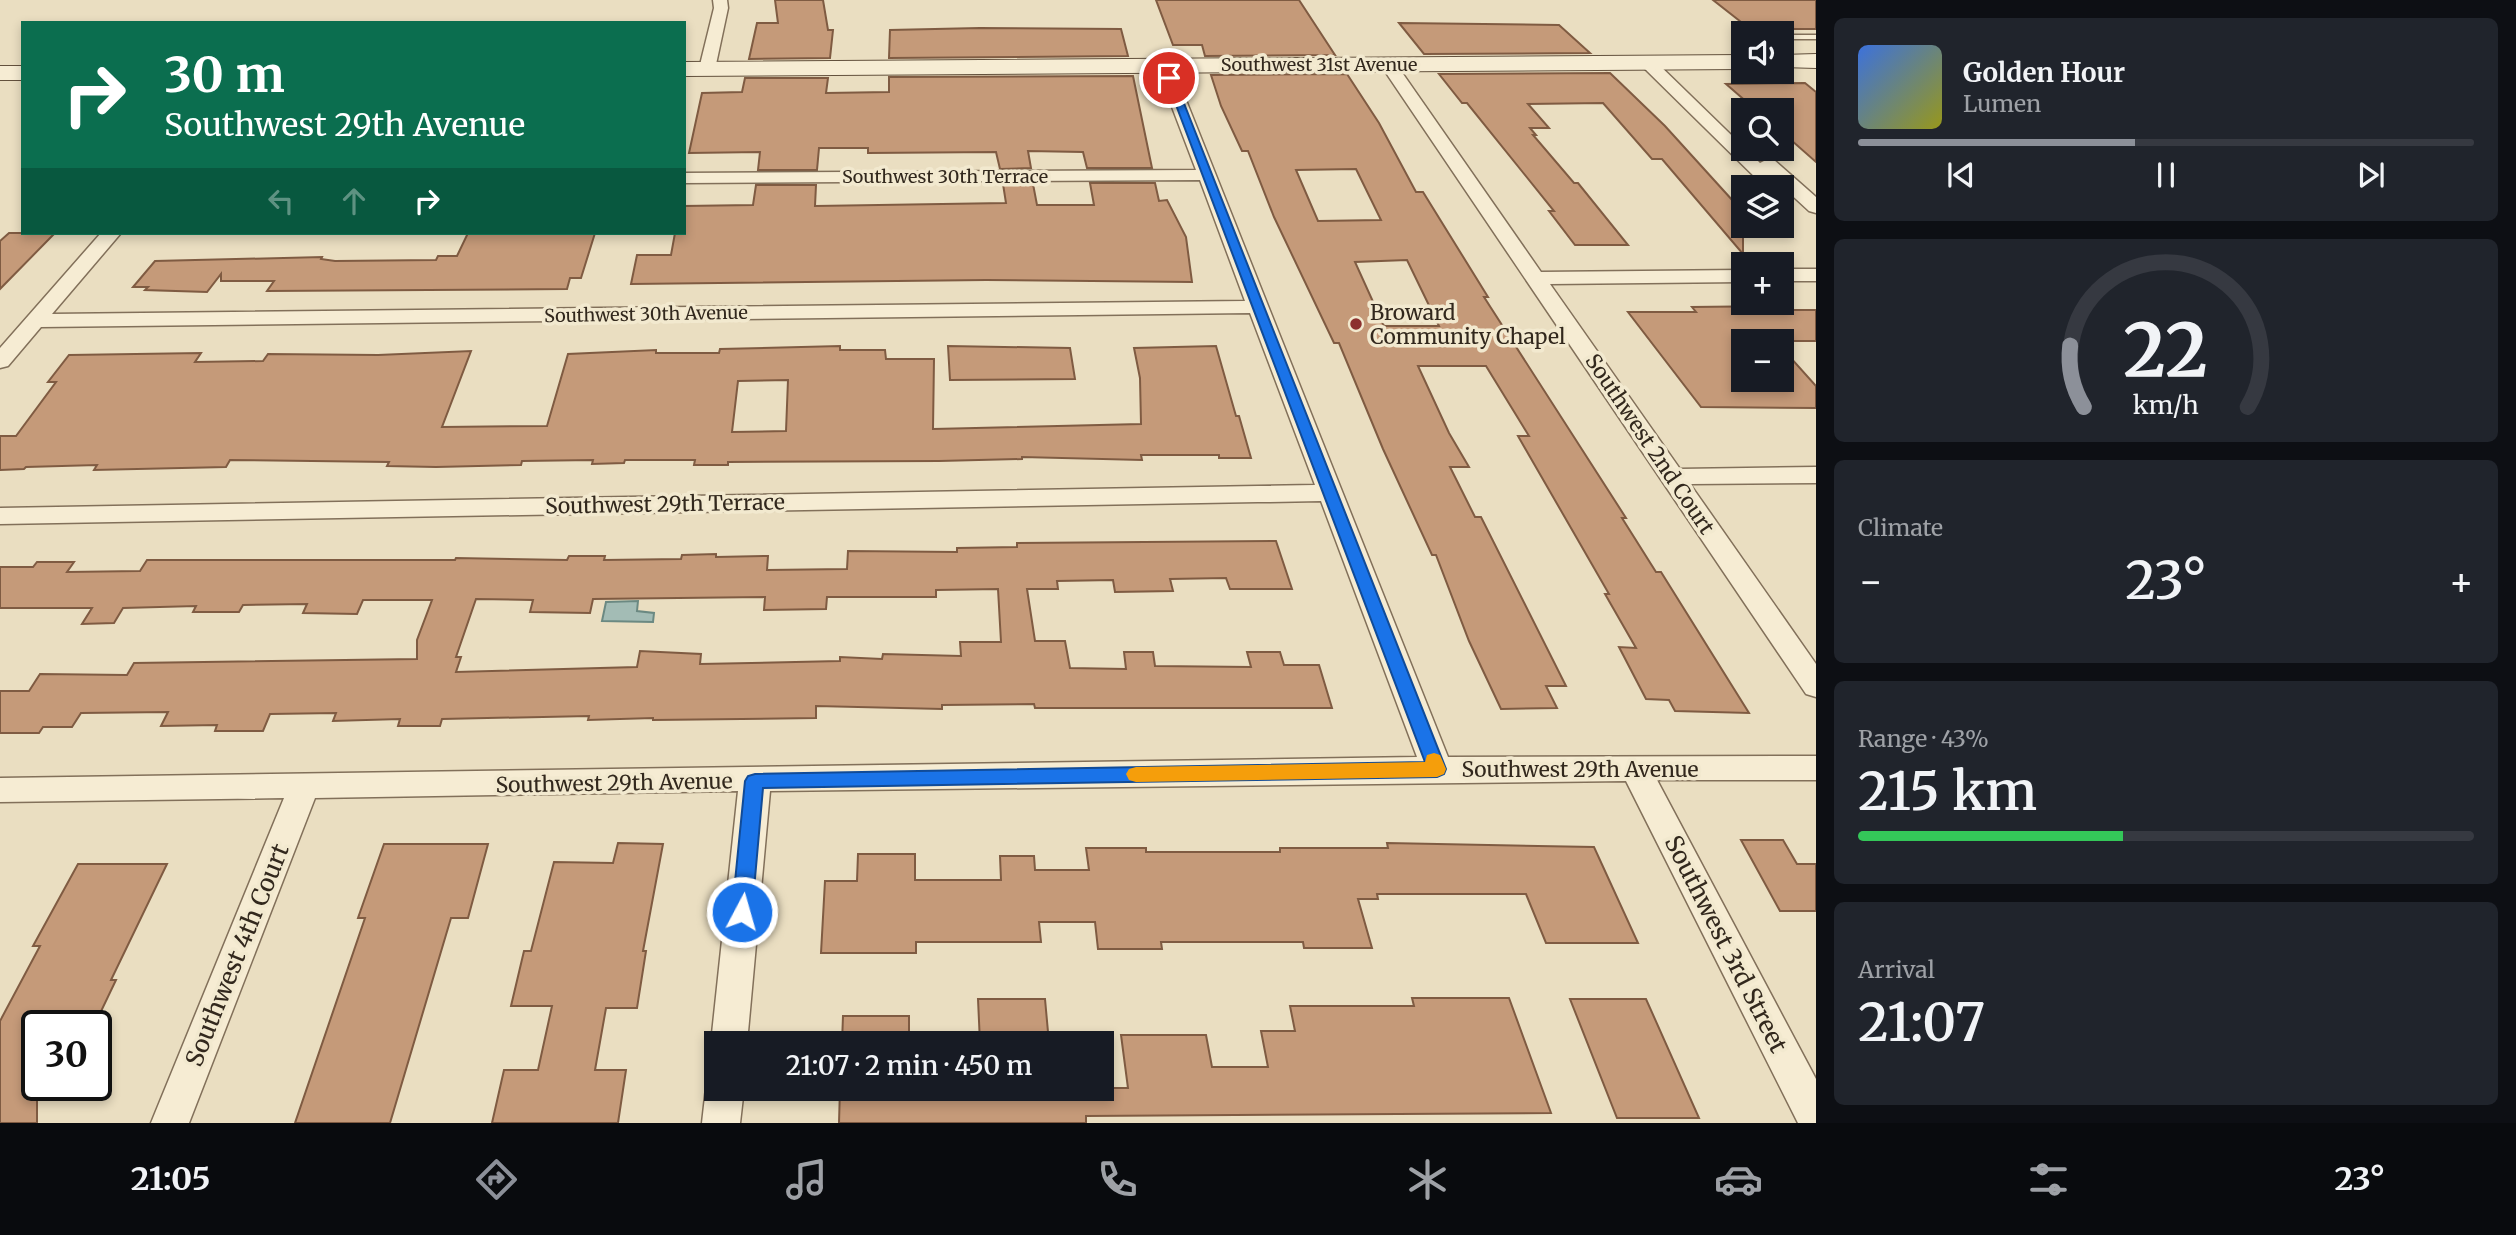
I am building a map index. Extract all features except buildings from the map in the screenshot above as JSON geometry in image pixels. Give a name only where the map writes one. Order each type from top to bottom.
[{"type":"main road","points":[[1794,60],[1816,61]]},
{"type":"main road","name":"Southwest 31st Avenue","points":[[686,69],[1731,62]]},
{"type":"street","points":[[707,69],[721,8],[720,0]]},
{"type":"street","points":[[1655,63],[1731,130]]},
{"type":"street","points":[[1655,63],[1763,175]]},
{"type":"street","name":"Southwest 2nd Court","points":[[1388,64],[1816,686]]},
{"type":"street","points":[[1164,65],[1437,769]]},
{"type":"street","points":[[1765,161],[1816,207]]},
{"type":"street","name":"Southwest 30th Terrace","points":[[686,178],[1207,175]]},
{"type":"street","points":[[1794,205],[1816,227]]},
{"type":"street","points":[[0,362],[109,235]]},
{"type":"street","points":[[1536,278],[1731,275]]},
{"type":"street","points":[[1794,275],[1816,275]]},
{"type":"street","name":"Southwest 30th Avenue","points":[[35,321],[1258,307]]},
{"type":"street","points":[[1672,477],[1816,475]]},
{"type":"street","name":"Southwest 29th Terrace","points":[[0,516],[1330,493]]},
{"type":"street","name":"Southwest 29th Avenue","points":[[0,790],[1437,769],[1816,768]]},
{"type":"street","name":"Southwest 3rd Street","points":[[1636,769],[1816,1118]]},
{"type":"street","points":[[730,1031],[755,781]]},
{"type":"street","name":"Southwest 4th Court","points":[[170,1123],[304,786]]},
{"type":"street","points":[[721,1123],[724,1101]]},
{"type":"lane","points":[[1794,37],[1816,37]]},
{"type":"water","points":[[638,601],[637,611],[654,613],[653,622],[602,621],[606,602]]},
{"type":"slow traffic","points":[[1136,774],[1437,769],[1434,760]]},
{"type":"place","name":"Broward Community Chapel","points":[[1356,324]]},
{"type":"route","points":[[742,912],[755,781],[1437,769],[1169,78]]}]
